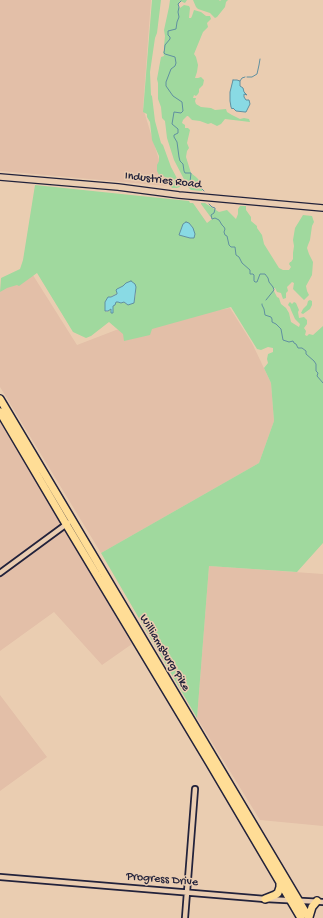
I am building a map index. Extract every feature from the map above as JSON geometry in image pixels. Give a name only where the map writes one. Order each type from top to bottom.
[{"type":"main road","name":"Williamsburg Pike","points":[[0,399],[69,522],[280,881],[295,901]]},
{"type":"main road","name":"Williamsburg Pike","points":[[0,412],[69,522],[306,918]]},
{"type":"main road","points":[[265,899],[278,893],[280,881]]},
{"type":"main road","points":[[306,918],[312,907],[320,902]]},
{"type":"street","name":"Industries Road","points":[[0,177],[118,187],[179,195],[323,208]]},
{"type":"street","points":[[0,573],[69,522]]},
{"type":"street","points":[[185,918],[195,789]]},
{"type":"street","name":"Progress Drive","points":[[0,876],[265,899],[320,902]]},
{"type":"shaded area","points":[[0,0],[151,0],[143,108],[167,186],[0,171]]},
{"type":"shaded area","points":[[31,272],[77,345],[116,330],[230,308],[252,343],[271,383],[274,421],[259,463],[101,553],[0,387],[0,291]]},
{"type":"shaded area","points":[[0,419],[132,644],[102,665],[54,612],[0,651]]},
{"type":"shaded area","points":[[209,566],[323,574],[323,826],[260,820],[197,718]]},
{"type":"shaded area","points":[[0,695],[47,757],[0,791]]},
{"type":"green space","points":[[152,0],[161,0],[150,72],[151,95],[155,121],[161,143],[180,184],[180,187],[177,188],[172,188],[164,176],[159,175],[157,171],[159,156],[152,140],[150,122],[147,114],[143,112]]},
{"type":"green space","points":[[170,0],[187,0],[185,3],[180,1],[178,5],[180,8],[184,5],[189,6],[189,18],[191,18],[194,10],[201,12],[206,16],[210,16],[211,19],[207,23],[208,27],[203,32],[194,54],[198,65],[195,78],[201,77],[204,80],[198,94],[196,96],[194,95],[193,98],[196,98],[196,104],[201,107],[215,110],[226,109],[227,112],[232,115],[240,119],[249,119],[250,122],[225,119],[217,126],[211,123],[208,124],[192,120],[188,116],[183,120],[182,123],[185,125],[185,128],[190,130],[187,143],[189,148],[186,157],[191,173],[200,181],[202,191],[191,190],[188,187],[174,160],[158,99],[157,79],[161,57],[164,56],[164,30]]},
{"type":"green space","points":[[193,0],[228,0],[225,7],[215,18],[210,13],[198,9]]},
{"type":"green space","points":[[35,185],[189,201],[190,203],[193,203],[207,223],[212,219],[201,203],[205,203],[219,212],[227,210],[236,219],[240,206],[246,206],[246,210],[251,217],[251,221],[257,226],[262,235],[264,244],[279,268],[283,270],[289,270],[291,267],[289,264],[293,259],[293,240],[295,228],[303,215],[312,216],[314,222],[307,248],[313,262],[312,275],[306,286],[309,295],[304,300],[293,289],[294,283],[292,282],[287,287],[288,291],[286,293],[286,298],[283,299],[281,293],[277,292],[275,288],[273,289],[281,304],[289,313],[291,322],[299,327],[300,324],[295,319],[288,305],[290,302],[292,304],[294,302],[296,303],[299,310],[299,318],[304,317],[307,320],[307,324],[304,328],[306,331],[305,335],[313,335],[323,326],[323,543],[297,572],[209,566],[197,718],[101,553],[259,463],[274,421],[271,383],[264,368],[268,363],[268,354],[273,352],[273,348],[268,347],[261,350],[257,349],[231,307],[152,329],[150,335],[124,341],[123,334],[109,322],[91,336],[86,338],[73,332],[37,273],[19,286],[17,285],[7,288],[0,292],[1,278],[20,269],[23,260]],"holes":[[[188,222],[193,228],[190,238],[179,235],[183,224]],[[128,282],[134,284],[136,293],[134,303],[128,305],[124,302],[116,302],[113,306],[113,309],[111,312],[111,309],[107,312],[105,311],[105,302],[110,297],[118,293],[119,288]]]},
{"type":"green space","points":[[308,301],[312,301],[312,305],[310,309],[303,314],[301,313]]},
{"type":"water","points":[[233,80],[240,81],[240,86],[247,95],[244,94],[244,97],[246,100],[249,100],[250,104],[246,112],[236,111],[231,107],[230,92]]},
{"type":"water","points":[[186,222],[193,228],[195,234],[194,238],[179,235],[183,224]]},
{"type":"water","points":[[131,281],[136,287],[134,303],[128,305],[124,302],[116,302],[113,306],[113,313],[111,313],[111,309],[105,311],[105,302],[108,297],[117,294],[117,289]]},
{"type":"waterway","points":[[181,1],[178,4],[179,17],[176,29],[168,31],[170,39],[165,45],[164,53],[175,57],[176,63],[171,69],[166,86],[173,96],[182,102],[183,111],[181,113],[174,112],[172,124],[178,129],[178,133],[174,135],[174,137],[177,142],[180,161],[183,164],[185,173],[191,173],[190,182],[198,185],[204,191]]},
{"type":"waterway","points":[[247,77],[252,77],[257,74],[260,59]]},
{"type":"waterway","points":[[240,81],[245,77]]},
{"type":"waterway","points":[[209,204],[215,208],[214,213],[211,215],[212,219],[215,218],[219,220],[224,227],[224,232],[227,236],[229,245],[231,247],[235,247],[236,255],[250,270],[250,274],[254,275],[254,281],[257,282],[260,274],[265,274],[268,278],[274,290],[266,300]]},
{"type":"waterway","points":[[262,304],[265,315],[271,317],[272,322],[281,329],[283,340],[289,342],[293,341],[298,348],[302,348],[306,351],[306,354],[314,361],[316,364],[316,371],[318,373],[317,376],[323,383]]}]
